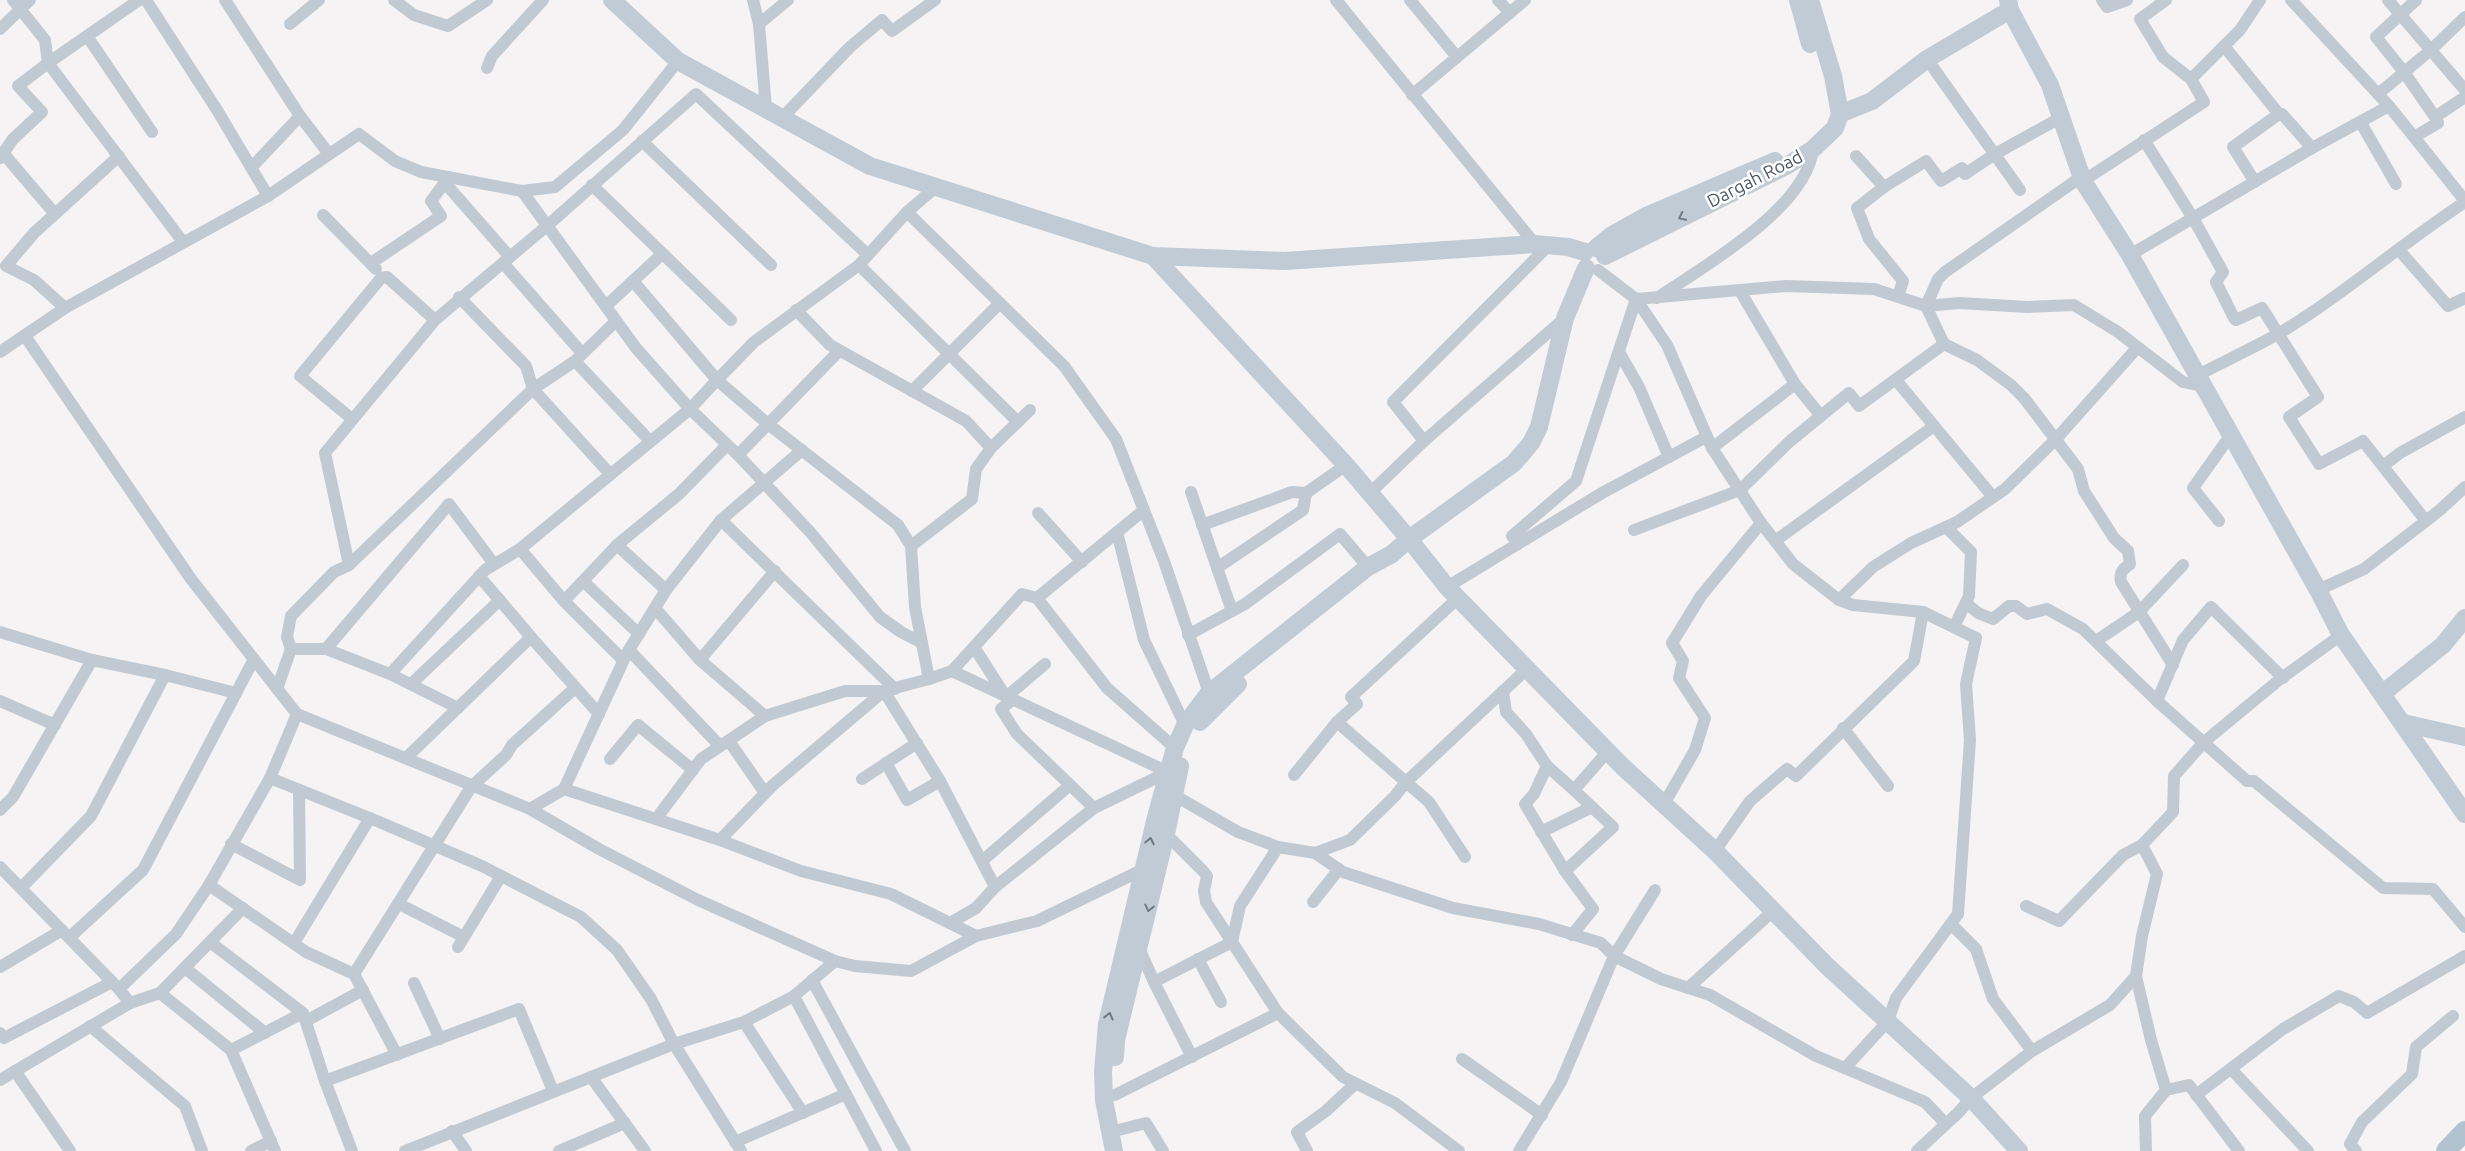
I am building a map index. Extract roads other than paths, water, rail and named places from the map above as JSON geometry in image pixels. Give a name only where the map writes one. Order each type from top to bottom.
[{"type":"main road","points":[[612,0],[678,61],[870,166],[1153,256],[1285,261],[1542,244],[1594,259],[1565,318],[1539,427],[1531,443],[1514,463],[1408,539],[1392,554],[1368,567],[1209,693],[1185,725],[1175,748],[1169,785],[1166,834],[1116,1040],[1114,1151]]},
{"type":"main road","name":"Dargah Road","points":[[1594,259],[1612,235],[1646,216],[1751,169],[1776,160],[1803,146],[1818,132],[1827,117],[1828,107],[1824,84],[1798,0]]},
{"type":"main road","points":[[1810,0],[1833,76],[1840,114],[1872,100],[1927,59],[2009,5],[2050,85],[2082,179],[2130,256],[2318,590],[2341,635],[2465,814]]},
{"type":"main road","name":"Dargah Road","points":[[1594,259],[1788,165],[1813,149],[1835,128],[1840,114]]},
{"type":"main road","points":[[1153,256],[1346,465],[1453,593],[1608,751],[1715,851],[1773,911],[1970,1098],[2019,1151]]},
{"type":"main road","points":[[1123,1151],[1104,1100],[1103,1072],[1106,1024],[1144,868],[1169,785],[1183,752],[1191,735],[1206,715],[1226,694],[1384,568],[1392,554]]},
{"type":"main road","points":[[2383,693],[2443,645],[2465,618]]},
{"type":"main road","points":[[2403,723],[2465,737]]},
{"type":"main road","points":[[2446,1151],[2465,1132]]},
{"type":"street","points":[[0,29],[16,5],[30,0]]},
{"type":"street","points":[[55,214],[2,155],[13,140],[42,112],[18,86],[139,0]]},
{"type":"street","points":[[146,0],[268,196]]},
{"type":"street","points":[[225,0],[300,116],[329,154]]},
{"type":"street","points":[[290,24],[319,0]]},
{"type":"street","points":[[394,0],[414,15],[448,26],[487,0]]},
{"type":"street","points":[[487,68],[492,56],[543,0]]},
{"type":"street","points":[[753,0],[759,24],[766,109]]},
{"type":"street","points":[[759,24],[788,0]]},
{"type":"street","points":[[782,118],[850,47],[882,20],[892,31],[935,0]]},
{"type":"street","points":[[1336,0],[1412,94],[1542,244],[1393,402],[1424,441]]},
{"type":"street","points":[[1410,0],[1457,57]]},
{"type":"street","points":[[1498,0],[1510,13]]},
{"type":"street","points":[[1412,94],[1525,0]]},
{"type":"street","points":[[1926,306],[1938,280],[1945,272],[2082,179],[2204,102],[2190,79],[2163,57],[2128,0],[2107,7],[2102,0]]},
{"type":"street","points":[[2140,18],[2166,0]]},
{"type":"street","points":[[2190,79],[2240,30],[2260,0]]},
{"type":"street","points":[[1636,299],[1796,286],[1874,289],[1926,306],[1959,303],[2028,307],[2074,304],[2118,332],[2184,382],[2199,381],[2277,334],[2465,202],[2389,106],[2291,0]]},
{"type":"street","points":[[2388,0],[2432,49],[2465,90]]},
{"type":"street","points":[[2414,137],[2438,123],[2404,72],[2376,37],[2416,0]]},
{"type":"street","points":[[16,5],[46,40],[48,63],[184,242]]},
{"type":"street","points":[[2378,94],[2432,49],[2465,17]]},
{"type":"street","points":[[87,36],[152,132]]},
{"type":"street","points":[[2224,46],[2279,114],[2282,114],[2312,148]]},
{"type":"street","points":[[1927,59],[2020,190]]},
{"type":"street","points":[[0,352],[66,308],[268,196],[359,134],[404,166],[447,180],[522,191],[555,187],[623,130],[678,61]]},
{"type":"street","points":[[348,565],[325,453],[435,320],[459,297],[548,225],[696,94],[863,260],[949,354],[1018,422]]},
{"type":"street","points":[[2435,117],[2465,97]]},
{"type":"street","points":[[2130,256],[2312,148],[2361,123],[2389,106]]},
{"type":"street","points":[[2255,182],[2233,147],[2279,114]]},
{"type":"street","points":[[252,168],[300,116]]},
{"type":"street","points":[[1898,296],[1903,281],[1870,239],[1857,208],[1926,161],[1941,181],[1962,168],[1965,174],[1995,154],[2060,118]]},
{"type":"street","points":[[2361,123],[2396,184]]},
{"type":"street","points":[[2144,140],[2194,218],[2223,272],[2216,282],[2234,318],[2236,320],[2261,307],[2318,396],[2289,417],[2319,464],[2362,441],[2426,521]]},
{"type":"street","points":[[642,141],[772,265]]},
{"type":"street","points":[[1657,298],[1767,220],[1795,191],[1812,162],[1813,149]]},
{"type":"street","points":[[66,308],[34,280],[6,266],[34,233],[119,156]]},
{"type":"street","points":[[1856,156],[1884,188]]},
{"type":"street","points":[[447,180],[578,357],[650,441]]},
{"type":"street","points":[[371,263],[441,216],[431,201],[447,180]]},
{"type":"street","points":[[592,185],[731,320]]},
{"type":"street","points":[[390,674],[479,576],[494,564],[520,549],[690,409],[754,342],[863,260],[907,212],[936,187]]},
{"type":"street","points":[[522,191],[636,348],[690,409],[738,455],[811,533],[880,617],[922,643]]},
{"type":"street","points":[[907,212],[1064,366],[1116,439],[1164,561],[1209,693]]},
{"type":"street","points":[[322,215],[384,276],[435,320]]},
{"type":"street","points":[[2399,250],[2448,306],[2465,298]]},
{"type":"street","points":[[606,306],[662,254]]},
{"type":"street","points":[[1594,259],[1636,299],[1667,345],[1709,443],[1761,523],[1793,564],[1839,600],[1853,605],[1923,612],[1976,638],[1966,684],[1970,740],[1958,914],[1896,998],[1888,1021],[1845,1068]]},
{"type":"street","points":[[352,419],[300,376],[384,276]]},
{"type":"street","points":[[633,281],[717,380],[768,424],[898,525],[911,546],[915,607],[929,679]]},
{"type":"street","points":[[1740,291],[1795,384],[1821,416]]},
{"type":"street","points":[[459,297],[526,366],[533,389],[610,474]]},
{"type":"street","points":[[1518,544],[1512,536],[1576,482],[1636,299]]},
{"type":"street","points":[[912,391],[1000,303]]},
{"type":"street","points":[[1926,306],[1944,344],[1978,360],[2011,385],[2056,439],[2078,469],[2084,491],[2114,538],[2128,551],[2131,558],[2130,564],[2122,570],[2119,576],[2121,582],[2173,665]]},
{"type":"street","points":[[796,310],[830,345],[966,420],[991,448]]},
{"type":"street","points":[[1370,493],[1424,441],[1565,318]]},
{"type":"street","points":[[277,689],[291,649],[287,636],[291,616],[334,572],[348,565],[533,389],[578,357],[616,321]]},
{"type":"street","points":[[25,336],[191,579],[297,714],[406,758],[470,787],[530,810],[598,849],[698,900],[835,961],[855,966],[911,971],[976,936],[1038,921],[1144,868]]},
{"type":"street","points":[[1634,530],[1740,490],[1789,442],[1849,394],[1859,406],[1944,344]]},
{"type":"street","points":[[1839,600],[1873,568],[1911,543],[1946,527],[2005,488],[2056,439],[2137,348]]},
{"type":"street","points":[[738,455],[839,350]]},
{"type":"street","points":[[1619,352],[1639,387],[1668,457]]},
{"type":"street","points":[[1896,380],[1993,497]]},
{"type":"street","points":[[1294,775],[1337,722],[1357,704],[1351,697],[1453,593],[1518,544],[1602,493],[1668,457],[1709,443],[1795,384]]},
{"type":"street","points":[[911,546],[972,499],[976,469],[991,448],[1030,410]]},
{"type":"street","points":[[2383,466],[2400,453],[2465,417]]},
{"type":"street","points":[[1775,541],[1934,426]]},
{"type":"street","points":[[2220,521],[2193,488],[2230,436]]},
{"type":"street","points":[[564,601],[617,545],[679,494],[727,445]]},
{"type":"street","points":[[530,810],[564,789],[626,655],[666,590],[722,520],[802,450]]},
{"type":"street","points":[[1202,525],[1292,492],[1306,493],[1346,465]]},
{"type":"street","points":[[2318,590],[2364,569],[2465,488]]},
{"type":"street","points":[[1190,492],[1232,611]]},
{"type":"street","points":[[1217,568],[1303,510],[1306,493]]},
{"type":"street","points":[[326,649],[449,504],[494,564]]},
{"type":"street","points":[[1038,598],[1144,510]]},
{"type":"street","points":[[1038,513],[1082,562]]},
{"type":"street","points":[[722,520],[775,571],[889,690],[940,781],[995,887]]},
{"type":"street","points":[[1664,804],[1695,750],[1705,718],[1679,678],[1683,661],[1672,643],[1701,596],[1761,523]]},
{"type":"street","points":[[1946,527],[1971,552],[1969,596],[1954,627]]},
{"type":"street","points":[[1117,532],[1144,640],[1185,725]]},
{"type":"street","points":[[1188,635],[1232,611],[1340,534],[1368,567]]},
{"type":"street","points":[[617,545],[666,590]]},
{"type":"street","points":[[520,549],[564,601],[725,744],[765,793]]},
{"type":"street","points":[[2096,641],[2139,612],[2183,566]]},
{"type":"street","points":[[700,660],[775,571]]},
{"type":"street","points":[[479,576],[598,714]]},
{"type":"street","points":[[584,582],[639,634]]},
{"type":"street","points":[[656,819],[701,759],[765,716],[845,690],[889,690],[952,671],[1022,594],[1038,598],[1107,688],[1175,748]]},
{"type":"street","points":[[411,684],[500,600]]},
{"type":"street","points":[[1966,603],[1978,613],[1993,619],[2009,606],[2016,606],[2027,614],[2047,609],[2080,626],[2157,701],[2247,781],[2254,781],[2382,888],[2432,888],[2465,927]]},
{"type":"street","points":[[2157,701],[2183,640],[2211,607],[2283,678]]},
{"type":"street","points":[[655,608],[700,660],[765,716]]},
{"type":"street","points":[[1715,851],[1750,801],[1787,768],[1796,776],[1843,728],[1914,661],[1923,612]]},
{"type":"street","points":[[0,632],[92,660],[165,675],[236,694]]},
{"type":"street","points":[[406,758],[531,637],[529,635]]},
{"type":"street","points":[[2026,906],[2059,921],[2123,855],[2142,846],[2173,812],[2174,776],[2204,742],[2283,678],[2341,635]]},
{"type":"street","points":[[974,647],[1009,699]]},
{"type":"street","points":[[291,649],[326,649],[390,674],[458,708]]},
{"type":"street","points":[[0,967],[66,934],[143,870],[254,659]]},
{"type":"street","points":[[0,810],[13,797],[92,660]]},
{"type":"street","points":[[1045,664],[1001,709],[1017,734],[1094,808]]},
{"type":"street","points":[[952,671],[1009,699],[1169,785],[1238,832],[1278,847],[1315,852],[1350,840],[1395,796],[1406,782],[1528,668]]},
{"type":"street","points":[[21,888],[91,816],[165,675]]},
{"type":"street","points":[[354,974],[470,787],[506,756],[512,745],[575,688]]},
{"type":"street","points":[[720,840],[765,793],[889,690]]},
{"type":"street","points":[[1503,691],[1506,712],[1526,734],[1547,766],[1614,828],[1565,871]]},
{"type":"street","points":[[0,702],[55,725]]},
{"type":"street","points":[[0,1033],[4,1038],[116,986],[176,934],[209,885],[270,778],[297,714]]},
{"type":"street","points":[[1337,722],[1406,782],[1437,812],[1465,857]]},
{"type":"street","points":[[610,759],[638,725],[693,770]]},
{"type":"street","points":[[1843,728],[1888,786]]},
{"type":"street","points":[[862,779],[917,743]]},
{"type":"street","points":[[1574,790],[1608,751]]},
{"type":"street","points":[[886,763],[907,800],[940,781]]},
{"type":"street","points":[[1547,766],[1534,794],[1525,804],[1565,871],[1593,909],[1572,935]]},
{"type":"street","points":[[270,778],[370,818],[501,876],[580,917],[617,950],[651,1000],[674,1044],[738,1146],[803,1113],[846,1094]]},
{"type":"street","points":[[982,861],[1070,785]]},
{"type":"street","points":[[950,923],[976,908],[995,887],[1094,808],[1169,785]]},
{"type":"street","points":[[564,789],[720,840],[801,872],[891,894],[976,936]]},
{"type":"street","points":[[231,844],[300,880],[299,790]]},
{"type":"street","points":[[1541,832],[1592,807]]},
{"type":"street","points":[[294,944],[370,818]]},
{"type":"street","points":[[1166,834],[1203,870],[1207,883],[1204,897],[1278,1013],[1344,1077],[1354,1084],[1395,1103],[1459,1151]]},
{"type":"street","points":[[2142,846],[2157,874],[2142,936],[2136,976],[2151,1040],[2166,1090]]},
{"type":"street","points":[[1232,942],[1240,906],[1278,847]]},
{"type":"street","points":[[1315,852],[1339,869],[1453,908],[1538,924],[1602,943],[1614,956],[1661,979],[1710,995],[1816,1056],[1925,1102],[1946,1124]]},
{"type":"street","points":[[0,867],[5,879],[21,888],[116,986],[130,1003]]},
{"type":"street","points":[[1313,902],[1339,869]]},
{"type":"street","points":[[399,904],[461,942],[501,876]]},
{"type":"street","points":[[209,885],[306,952],[354,974],[396,1055]]},
{"type":"street","points":[[1519,1151],[1561,1082],[1614,956],[1655,890]]},
{"type":"street","points":[[0,1080],[130,1003],[160,993],[243,908]]},
{"type":"street","points":[[1688,988],[1773,911]]},
{"type":"street","points":[[1951,924],[1976,949],[1993,999],[2032,1050]]},
{"type":"street","points":[[210,942],[304,1017],[325,1081],[352,1151]]},
{"type":"street","points":[[1154,982],[1232,942]]},
{"type":"street","points":[[1139,948],[1154,982],[1192,1056]]},
{"type":"street","points":[[2196,1095],[2283,1029],[2339,996],[2354,1002],[2367,1013],[2465,956]]},
{"type":"street","points":[[1198,959],[1221,1002]]},
{"type":"street","points":[[404,1151],[674,1044],[744,1022],[794,996],[835,961]]},
{"type":"street","points":[[185,968],[265,1032]]},
{"type":"street","points":[[1917,1151],[1970,1098],[2032,1050],[2110,1005],[2136,976]]},
{"type":"street","points":[[812,980],[905,1151]]},
{"type":"street","points":[[414,983],[440,1038]]},
{"type":"street","points":[[231,1050],[265,1032],[304,1017],[363,990]]},
{"type":"street","points":[[160,993],[231,1050],[273,1146],[251,1151]]},
{"type":"street","points":[[794,996],[876,1151]]},
{"type":"street","points":[[325,1081],[519,1009],[553,1091]]},
{"type":"street","points":[[1115,1095],[1278,1013]]},
{"type":"street","points":[[2356,1151],[2350,1144],[2362,1122],[2412,1074],[2416,1047],[2453,1016]]},
{"type":"street","points":[[744,1022],[803,1113]]},
{"type":"street","points":[[90,1026],[185,1106],[202,1151]]},
{"type":"street","points":[[1462,1059],[1542,1114]]},
{"type":"street","points":[[2231,1069],[2308,1151]]},
{"type":"street","points":[[15,1070],[70,1151]]},
{"type":"street","points":[[591,1077],[645,1151]]},
{"type":"street","points":[[1307,1151],[1297,1132],[1326,1111],[1354,1084]]},
{"type":"street","points":[[2146,1151],[2145,1116],[2166,1090],[2189,1085],[2239,1151]]},
{"type":"street","points":[[559,1151],[626,1123]]},
{"type":"street","points":[[1115,1130],[1146,1123],[1164,1151]]},
{"type":"street","points":[[452,1131],[466,1151]]}]
